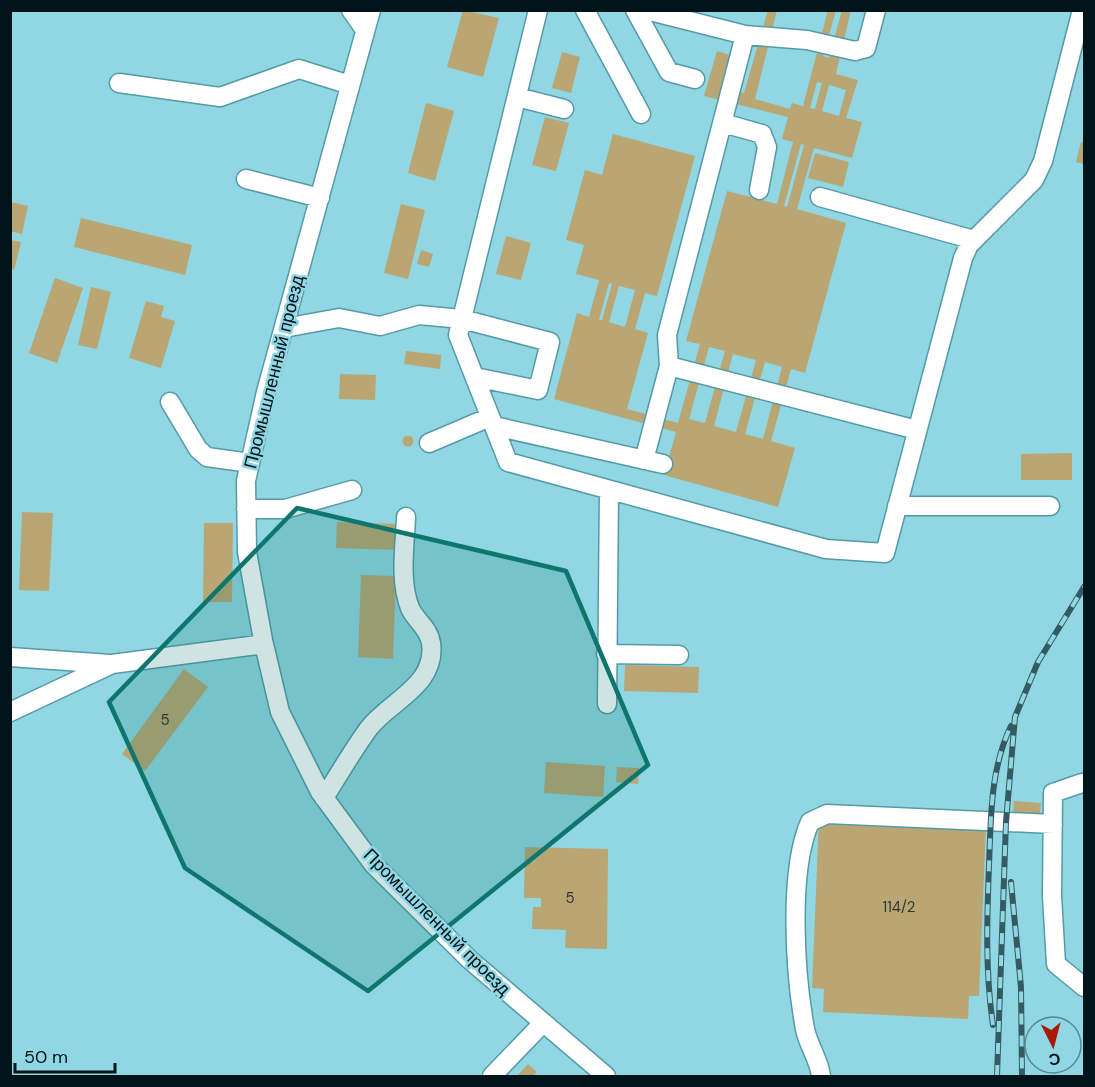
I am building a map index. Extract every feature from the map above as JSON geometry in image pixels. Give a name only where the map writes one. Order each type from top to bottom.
[{"type":"street","points":[[351,10],[365,30]]},
{"type":"street","name":"Промышленный проезд","points":[[371,10],[266,392],[246,481],[247,552],[264,644],[280,712],[324,798],[373,864],[470,960],[606,1077]]},
{"type":"street","points":[[538,10],[458,335],[508,462],[826,549],[885,553],[963,258],[974,240],[1034,180],[1043,161],[1082,10]]},
{"type":"street","points":[[585,10],[641,114]]},
{"type":"street","points":[[635,10],[669,72],[695,79]]},
{"type":"street","points":[[646,10],[745,35],[807,40],[855,51],[866,48],[876,10]]},
{"type":"street","points":[[644,460],[669,366],[666,335],[702,231],[723,123],[745,35]]},
{"type":"street","points":[[119,83],[219,97],[299,69],[350,85]]},
{"type":"street","points":[[517,97],[564,109]]},
{"type":"street","points":[[723,123],[762,134],[767,147],[759,190]]},
{"type":"street","points":[[246,178],[320,198]]},
{"type":"street","points":[[820,197],[974,240]]},
{"type":"street","points":[[284,328],[339,318],[380,326],[419,315],[462,319],[550,342],[538,390],[475,377]]},
{"type":"street","points":[[669,366],[917,430]]},
{"type":"street","points":[[170,402],[198,449],[207,458],[250,463]]},
{"type":"street","points":[[429,443],[492,422],[663,464]]},
{"type":"street","points":[[246,509],[285,509],[352,490]]},
{"type":"street","points":[[607,704],[609,490]]},
{"type":"street","points":[[897,507],[1050,506]]},
{"type":"street","points":[[324,798],[371,726],[409,694],[432,656],[431,640],[410,610],[403,579],[406,517]]},
{"type":"street","points":[[10,657],[112,664],[264,644]]},
{"type":"street","points":[[606,654],[679,655]]},
{"type":"street","points":[[10,712],[112,664]]},
{"type":"street","points":[[1082,783],[1053,793],[1052,896],[1056,964],[1084,987]]},
{"type":"street","points":[[821,1077],[819,1062],[805,1031],[795,903],[802,841],[810,822],[827,814],[1053,824]]},
{"type":"street","points":[[492,1077],[542,1024]]},
{"type":"highlighted area","points":[[297,508],[566,571],[648,765],[368,991],[185,868],[109,702]]},
{"type":"building","points":[[463,10],[499,18],[483,77],[447,67]]},
{"type":"building","points":[[768,10],[777,10],[755,99],[790,109],[792,103],[803,106],[828,10],[836,10],[823,56],[829,58],[842,10],[851,10],[836,74],[858,80],[846,118],[862,122],[852,158],[814,148],[797,209],[846,223],[805,373],[791,369],[771,441],[795,448],[778,507],[664,475],[676,432],[554,399],[577,313],[589,317],[599,280],[576,274],[584,245],[566,240],[585,170],[602,175],[613,134],[695,156],[657,296],[645,293],[635,329],[648,333],[627,409],[678,423],[700,344],[686,341],[727,191],[777,204],[793,142],[782,139],[788,117],[704,96],[717,51],[730,55],[721,87],[744,93]],"holes":[[[817,82],[822,83],[815,109],[810,108]],[[829,85],[846,90],[839,116],[822,111]],[[801,144],[804,145],[787,207],[784,206]],[[609,283],[612,284],[602,320],[599,320]],[[619,286],[635,290],[625,327],[609,322]],[[709,347],[725,351],[705,423],[689,419]],[[733,354],[756,360],[736,432],[714,426]],[[765,362],[782,367],[763,439],[745,434]]]},
{"type":"building","points":[[562,52],[580,57],[571,93],[552,88]]},
{"type":"building","points":[[426,103],[454,111],[435,181],[408,173]]},
{"type":"building","points":[[545,117],[569,123],[556,171],[532,165]]},
{"type":"building","points":[[1081,142],[1084,142],[1084,164],[1076,162]]},
{"type":"building","points":[[815,153],[849,162],[843,187],[808,178]]},
{"type":"building","points":[[10,202],[28,206],[22,234],[10,231]]},
{"type":"building","points":[[401,204],[425,210],[408,279],[384,273]]},
{"type":"building","points":[[81,218],[192,245],[185,275],[74,247]]},
{"type":"building","points":[[506,236],[531,243],[521,280],[496,274]]},
{"type":"building","points":[[10,240],[21,242],[14,270],[10,269]]},
{"type":"building","points":[[421,250],[433,254],[429,267],[417,264]]},
{"type":"building","points":[[55,278],[83,288],[57,363],[29,353]]},
{"type":"building","points":[[91,287],[111,292],[97,349],[78,345]]},
{"type":"building","points":[[146,301],[164,306],[161,317],[175,321],[161,368],[129,358]]},
{"type":"building","points":[[406,351],[441,355],[440,369],[404,364]]},
{"type":"building","points":[[340,374],[376,375],[375,400],[339,399]]},
{"type":"building","points":[[408,436],[412,437],[412,445],[408,446],[404,445],[403,441],[404,437]]},
{"type":"building","points":[[1072,453],[1072,480],[1021,480],[1021,454]]},
{"type":"building","points":[[22,512],[53,513],[49,591],[19,590]]},
{"type":"building","points":[[337,522],[399,524],[398,550],[336,548]]},
{"type":"building","points":[[204,523],[233,523],[232,602],[203,602]]},
{"type":"building","points":[[361,575],[396,576],[393,659],[358,657]]},
{"type":"building","points":[[625,665],[699,667],[698,693],[624,691]]},
{"type":"building","points":[[184,669],[208,687],[145,771],[122,754]]},
{"type":"building","points":[[546,762],[605,766],[603,797],[544,793]]},
{"type":"building","points":[[617,767],[639,768],[638,784],[616,782]]},
{"type":"building","points":[[1014,801],[1041,803],[1040,815],[1013,814]]},
{"type":"building","points":[[819,818],[986,825],[979,996],[969,996],[968,1019],[823,1012],[824,989],[812,988]]},
{"type":"building","points":[[525,847],[608,849],[607,949],[565,948],[566,930],[532,929],[533,907],[541,907],[541,898],[524,898]]},
{"type":"building","points":[[528,1064],[537,1072],[533,1076],[518,1075]]},
{"type":"railway","points":[[997,1076],[1006,822],[1015,717],[1038,662],[1084,587]]},
{"type":"railway","points":[[993,1025],[987,945],[991,812],[995,776],[1011,726]]},
{"type":"railway","points":[[1011,882],[1021,987],[1022,1076]]}]
